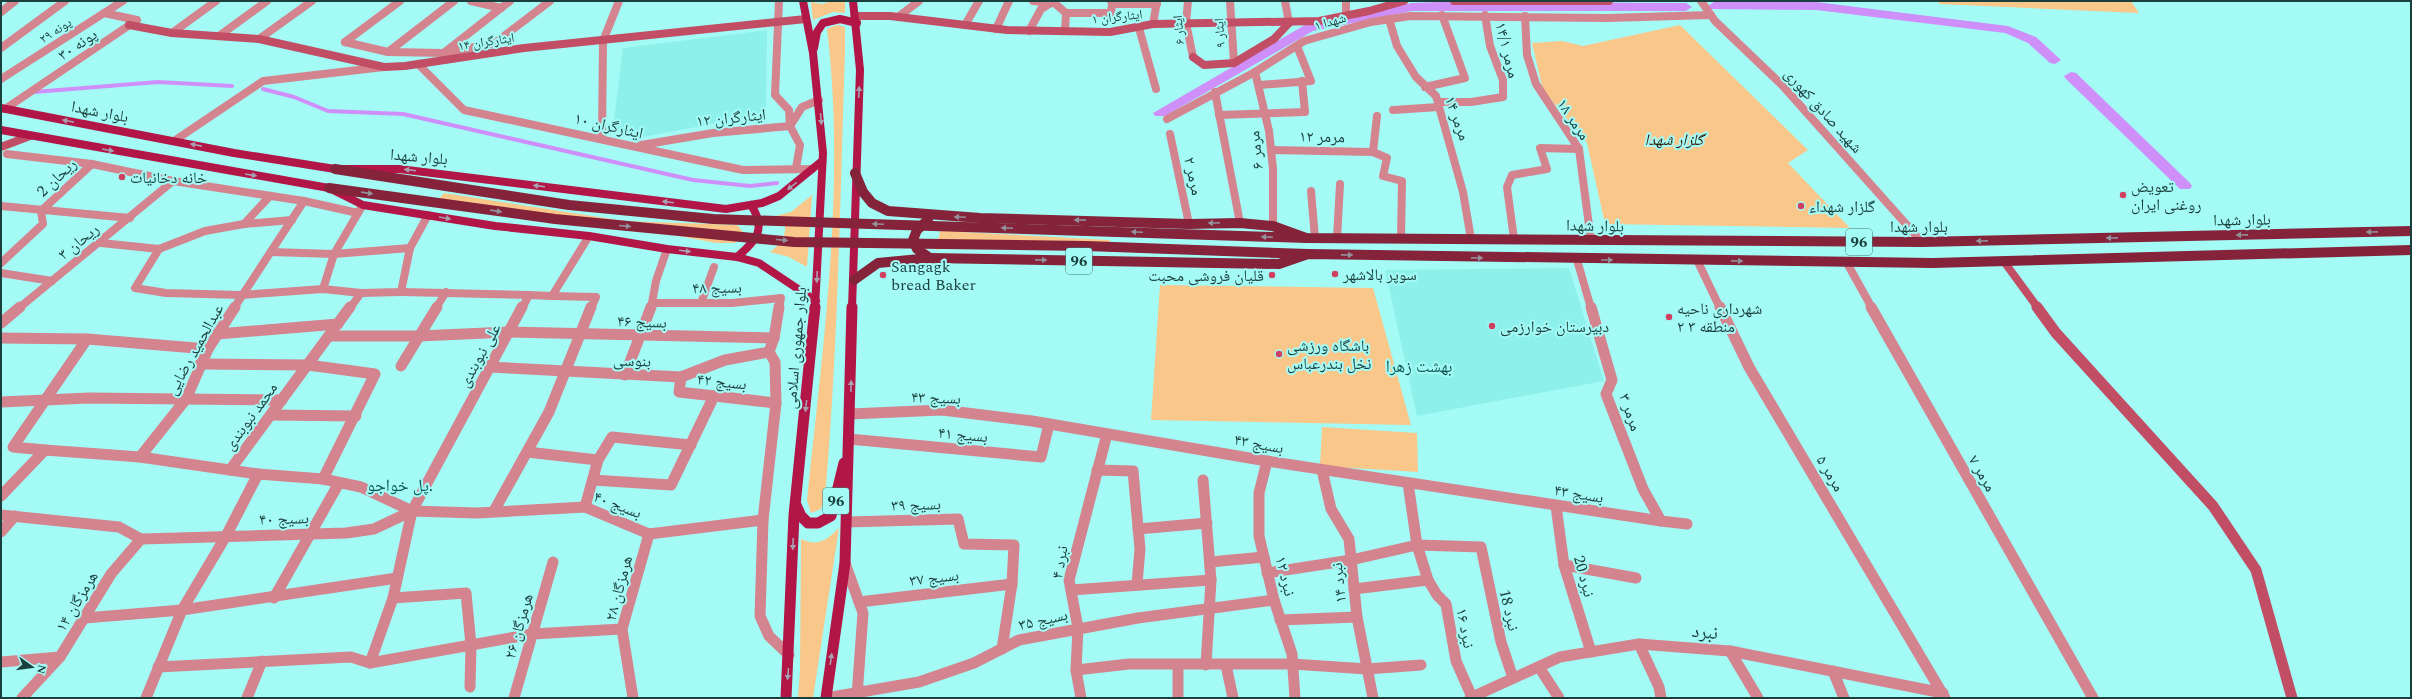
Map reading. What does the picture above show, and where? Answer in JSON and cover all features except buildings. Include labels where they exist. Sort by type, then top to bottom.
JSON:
[{"type":"highway","name":"بلوار شهدا","points":[[335,169],[569,205],[713,219],[1311,238],[1922,242],[2411,231]]},
{"type":"highway","name":"96","points":[[855,173],[863,192],[879,208],[888,211],[940,216],[1189,224],[1240,223],[1273,226],[1311,238]]},
{"type":"highway","points":[[329,188],[555,219],[794,242],[1086,246],[1308,254]]},
{"type":"highway","points":[[930,258],[919,253],[913,246],[913,236],[918,227],[928,220],[940,216]]},
{"type":"highway","name":"96","points":[[854,280],[878,264],[930,258],[1279,264],[1308,254],[1577,260],[1697,260],[1847,263],[2005,262],[2411,250]]},
{"type":"main road","name":"بلوار جمهوری اسلامی","points":[[786,698],[794,515],[816,301],[822,160],[819,100],[814,53],[803,1]]},
{"type":"main road","name":"96","points":[[853,1],[860,70],[855,173]]},
{"type":"main road","points":[[814,53],[817,32],[823,23],[840,19],[856,20]]},
{"type":"main road","name":"بلوار شهدا","points":[[3,109],[335,169],[399,169],[726,209],[762,203],[779,196],[812,170],[822,160]]},
{"type":"main road","points":[[1,130],[329,188],[363,205],[495,226],[589,236],[667,249],[737,257],[759,263],[816,301]]},
{"type":"main road","points":[[854,280],[855,173]]},
{"type":"main road","points":[[737,257],[749,247],[757,236],[760,224],[758,214],[751,205]]},
{"type":"main road","name":"96","points":[[796,505],[801,516],[808,523],[818,523],[832,516],[850,439],[854,280]]},
{"type":"main road","points":[[826,698],[845,563],[850,439]]},
{"type":"street","points":[[1,11],[15,1]]},
{"type":"street","points":[[1,48],[65,1]]},
{"type":"street","name":"پونه ۲۹","points":[[1,79],[123,1]]},
{"type":"street","points":[[172,33],[216,1]]},
{"type":"street","points":[[219,36],[267,1]]},
{"type":"street","points":[[259,39],[312,1]]},
{"type":"street","points":[[400,1],[345,42],[388,52],[444,53],[495,44],[550,1]]},
{"type":"street","points":[[388,52],[454,1]]},
{"type":"street","points":[[471,1],[501,8]]},
{"type":"street","points":[[444,53],[510,1]]},
{"type":"street","points":[[602,138],[603,41],[619,1]]},
{"type":"street","points":[[779,1],[775,95],[789,110],[790,126],[800,145],[796,168]]},
{"type":"street","points":[[898,17],[919,1]]},
{"type":"street","points":[[965,25],[979,1]]},
{"type":"street","points":[[996,29],[1010,1]]},
{"type":"street","points":[[1033,1],[1052,2],[1066,13],[1110,13],[1111,3],[1157,3],[1153,24]]},
{"type":"street","name":"ایثار ۶","points":[[1188,1],[1186,23],[1193,57],[1204,64],[1234,62]]},
{"type":"street","name":"ایثار ۹","points":[[1230,1],[1230,22],[1234,62]]},
{"type":"street","points":[[1234,62],[1274,39],[1289,23],[1285,1]]},
{"type":"street","points":[[1346,1],[1346,15]]},
{"type":"street","name":"ایثارگران ۱","points":[[856,20],[898,17],[996,29],[1110,32],[1139,28],[1153,24],[1230,22],[1289,23],[1346,15],[1404,1]]},
{"type":"street","points":[[1454,1],[1610,1]]},
{"type":"street","name":"شهید صادق کهوری","points":[[1701,1],[1711,15],[1782,85],[1922,242]]},
{"type":"street","points":[[1029,30],[1041,9],[1052,2]]},
{"type":"street","name":"پونه ۳۰","points":[[3,109],[137,20],[104,13]]},
{"type":"street","points":[[1065,31],[1066,13]]},
{"type":"street","name":"شهدا ۱","points":[[1168,119],[1215,92],[1256,72],[1297,46],[1336,31],[1389,19],[1410,16],[1608,18],[1711,15]]},
{"type":"street","points":[[1425,87],[1465,78],[1442,16]]},
{"type":"street","name":"مرمر ۱۴/۱","points":[[1439,105],[1503,97],[1503,80],[1490,46],[1485,16]]},
{"type":"street","name":"مرمر ۱۸","points":[[1525,16],[1525,41],[1531,75],[1539,94],[1575,140],[1579,149],[1591,241]]},
{"type":"street","name":"ایثارگران ۱۴","points":[[129,25],[172,33],[259,39],[384,68],[524,48],[806,19]]},
{"type":"street","name":"مرمر ۱۴","points":[[1389,19],[1397,46],[1416,77],[1436,96],[1454,150],[1471,239]]},
{"type":"street","points":[[1139,28],[1156,89]]},
{"type":"street","points":[[1259,85],[1311,81],[1297,46]]},
{"type":"street","name":"ایثارگران ۱۰","points":[[418,64],[464,110],[602,138],[743,170],[796,168],[812,170]]},
{"type":"street","points":[[174,141],[263,81],[384,68]]},
{"type":"street","name":"مرمر ۶","points":[[1256,72],[1265,112],[1271,150],[1273,226]]},
{"type":"street","points":[[1219,115],[1265,112],[1305,112],[1302,81]]},
{"type":"street","points":[[1215,92],[1240,223]]},
{"type":"street","name":"ایثارگران ۱۲","points":[[635,146],[712,133],[790,126],[802,108],[819,100]]},
{"type":"street","points":[[1393,110],[1439,105]]},
{"type":"street","points":[[1377,116],[1373,152],[1387,158],[1383,176],[1402,181],[1401,238]]},
{"type":"street","name":"مرمر ۲","points":[[1170,134],[1189,224]]},
{"type":"street","points":[[4,150],[30,136]]},
{"type":"street","points":[[1514,240],[1507,187],[1512,175],[1547,169],[1540,148],[1579,149]]},
{"type":"street","points":[[4,150],[92,164],[173,181],[270,196],[358,213]]},
{"type":"street","name":"مرمر ۱۲","points":[[1271,150],[1373,152]]},
{"type":"street","name":"ریحان 2","points":[[41,211],[92,164]]},
{"type":"street","name":"ریحان ۳","points":[[1,323],[101,243],[173,181]]},
{"type":"street","points":[[1337,238],[1340,184]]},
{"type":"street","points":[[1311,238],[1312,191]]},
{"type":"street","points":[[244,224],[270,196]]},
{"type":"street","name":"عبدالحمید رضایی","points":[[140,457],[186,399],[200,364],[208,349],[241,296],[304,202]]},
{"type":"street","points":[[323,289],[334,254],[363,205]]},
{"type":"street","points":[[1,206],[41,211],[130,218]]},
{"type":"street","points":[[1,263],[43,224],[41,211]]},
{"type":"street","points":[[402,292],[410,248],[428,215]]},
{"type":"street","points":[[101,243],[159,248],[205,231],[244,224],[292,220]]},
{"type":"street","points":[[552,296],[589,236]]},
{"type":"street","points":[[159,248],[135,288],[166,293],[241,296],[323,289],[361,293],[446,292],[596,297],[578,333],[566,373],[549,412],[494,511]]},
{"type":"street","points":[[271,252],[334,254],[410,248]]},
{"type":"street","points":[[625,375],[638,336],[653,303],[656,281],[667,249]]},
{"type":"street","name":"مرمر ۳","points":[[1577,260],[1612,380],[1606,394],[1643,489],[1661,521]]},
{"type":"street","name":"مرمر ۵","points":[[1697,260],[1749,367],[1944,695]]},
{"type":"street","points":[[2005,262],[2056,333],[2213,506],[2256,570],[2292,698]]},
{"type":"street","name":"مرمر ۷","points":[[1847,263],[1928,410],[2094,698]]},
{"type":"street","points":[[701,303],[714,267]]},
{"type":"street","points":[[1,273],[52,281]]},
{"type":"street","points":[[401,366],[446,292]]},
{"type":"street","name":"محمد نبوبندی","points":[[258,474],[230,470],[361,293]]},
{"type":"street","name":"علی نبوبندی","points":[[370,663],[393,598],[412,511],[529,295]]},
{"type":"street","name":"بسیج ۴۸","points":[[653,303],[732,303],[781,298],[774,338]]},
{"type":"street","points":[[217,334],[338,324]]},
{"type":"street","name":"بسیج ۴۶","points":[[329,336],[420,336],[509,332],[774,338]]},
{"type":"street","points":[[774,338],[769,352],[775,362],[776,403],[763,520],[760,616],[769,636],[789,655]]},
{"type":"street","points":[[2,339],[87,339],[208,349]]},
{"type":"street","points":[[87,339],[43,401],[13,447],[140,457],[230,470]]},
{"type":"street","name":"بنوسی","points":[[489,367],[566,373],[681,377],[725,360],[769,352]]},
{"type":"street","points":[[200,364],[308,365],[375,374],[356,416],[323,479]]},
{"type":"street","name":"بسیج ۴۲","points":[[681,377],[679,392],[776,403]]},
{"type":"street","points":[[593,480],[671,485],[714,396]]},
{"type":"street","points":[[1,402],[89,398],[282,400]]},
{"type":"street","name":"بسیج ۴۳","points":[[850,414],[942,410],[1049,424],[1322,470],[1661,521]]},
{"type":"street","points":[[271,415],[356,416]]},
{"type":"street","name":"بسیج ۴۱","points":[[850,439],[1040,457],[1049,424]]},
{"type":"street","name":"نبرد ۴","points":[[1081,698],[1076,670],[1078,628],[1069,580],[1107,434]]},
{"type":"street","points":[[585,507],[598,460],[612,437],[691,445]]},
{"type":"street","points":[[1,495],[45,450]]},
{"type":"street","points":[[527,452],[598,460]]},
{"type":"street","name":"نبرد ۱۲","points":[[1267,461],[1259,493],[1259,536],[1274,600],[1292,654],[1295,698]]},
{"type":"street","points":[[1097,470],[1133,471],[1140,549],[1137,584]]},
{"type":"street","name":"نبرد ۱۴","points":[[1322,470],[1331,509],[1349,539],[1357,618],[1373,698]]},
{"type":"street","points":[[146,698],[182,610],[226,536],[258,474]]},
{"type":"street","name":"بسیج ۴۰","points":[[258,474],[323,479],[361,487],[412,511],[477,513],[585,507],[649,534],[763,520]]},
{"type":"street","points":[[1203,480],[1211,580],[1208,609],[1206,665]]},
{"type":"street","points":[[274,598],[339,482]]},
{"type":"street","name":"نبرد ۱۶","points":[[1408,482],[1417,545],[1428,580],[1437,595],[1446,604],[1456,661],[1471,698]]},
{"type":"street","name":"نبرد 20","points":[[1556,506],[1564,565],[1591,652]]},
{"type":"street","name":"بسیج ۴۰","points":[[141,539],[310,532],[346,533],[374,529],[412,511]]},
{"type":"street","points":[[1,515],[119,527],[141,539]]},
{"type":"street","points":[[1,532],[15,516]]},
{"type":"street","name":"بسیج ۳۹","points":[[847,522],[958,519],[964,544],[1014,545],[1012,584]]},
{"type":"street","points":[[1661,521],[1687,524]]},
{"type":"street","points":[[1138,529],[1207,523]]},
{"type":"street","name":"هرمزگان ۲۸","points":[[632,698],[622,629],[649,534]]},
{"type":"street","name":"هرمزگان ۱۴","points":[[22,698],[60,657],[111,574],[141,539]]},
{"type":"street","points":[[1268,573],[1352,560],[1417,545]]},
{"type":"street","name":"نبرد 18","points":[[1417,545],[1481,547],[1501,642],[1513,678]]},
{"type":"street","points":[[1210,562],[1264,557]]},
{"type":"street","name":"هرمزگان ۲۶","points":[[514,698],[553,562]]},
{"type":"street","points":[[845,563],[863,613],[857,695]]},
{"type":"street","points":[[1564,565],[1636,578]]},
{"type":"street","points":[[85,618],[182,610],[274,598],[398,578]]},
{"type":"street","points":[[1071,590],[1137,584],[1211,580]]},
{"type":"street","points":[[1354,589],[1428,580]]},
{"type":"street","points":[[1002,649],[1012,584]]},
{"type":"street","name":"بسیج ۳۷","points":[[859,602],[1012,584]]},
{"type":"street","points":[[393,598],[466,593],[471,645],[470,687]]},
{"type":"street","name":"بسیج ۳۵","points":[[826,698],[857,695],[919,682],[974,663],[1019,640],[1078,628],[1274,600]]},
{"type":"street","points":[[1280,620],[1357,618]]},
{"type":"street","points":[[158,667],[351,656],[370,663],[532,634],[622,629]]},
{"type":"street","points":[[1639,644],[1659,687],[1661,698]]},
{"type":"street","name":"نبرد","points":[[1471,698],[1560,657],[1639,644],[1730,651],[1944,695]]},
{"type":"street","points":[[1730,651],[1758,698]]},
{"type":"street","points":[[1,662],[60,657]]},
{"type":"street","points":[[247,698],[262,661]]},
{"type":"street","points":[[1076,670],[1129,664],[1292,664],[1367,669],[1421,665]]},
{"type":"street","points":[[1178,665],[1178,698]]},
{"type":"street","points":[[1226,665],[1233,698]]},
{"type":"street","points":[[1539,667],[1559,698]]},
{"type":"street","points":[[1833,672],[1844,698]]},
{"type":"shaded area","points":[[767,30],[766,114],[643,137],[613,129],[623,48]]},
{"type":"shaded area","name":"دبیرستان خوارزمی","points":[[1569,268],[1604,381],[1417,416],[1385,270]]},
{"type":"green space","points":[[832,1],[845,1],[845,13],[833,12],[813,20],[811,2],[822,4]]},
{"type":"green space","points":[[1938,1],[2131,1],[2139,13],[1939,4]]},
{"type":"green space","points":[[837,25],[845,27],[845,51],[833,386],[825,497],[821,509],[811,513],[807,500],[820,383],[830,264],[833,205],[834,146],[832,87],[827,29]]},
{"type":"green space","name":"گلزار شهدا","points":[[1680,25],[1808,150],[1788,163],[1850,228],[1605,224],[1587,143],[1543,90],[1532,43],[1562,41],[1583,46]]},
{"type":"green space","points":[[444,193],[625,221],[737,225],[744,233],[735,243],[716,243],[658,232],[438,200]]},
{"type":"green space","points":[[812,195],[807,267],[789,257],[770,252],[780,243],[785,233],[785,224],[776,216],[791,212]]},
{"type":"green space","points":[[941,227],[961,232],[1110,240],[1107,248],[959,245],[936,250]]},
{"type":"green space","points":[[1160,285],[1373,288],[1411,425],[1151,420]]},
{"type":"green space","points":[[1322,427],[1417,433],[1418,472],[1320,466]]},
{"type":"green space","points":[[839,528],[813,698],[798,698],[800,671],[801,539],[812,542],[822,541]]},
{"type":"waterway","points":[[1714,6],[1816,6],[2008,30],[2032,40],[2055,60]]},
{"type":"waterway","points":[[1160,113],[1309,28],[1412,7],[1686,7]]},
{"type":"waterway","points":[[2071,76],[2185,186]]},
{"type":"waterway","points":[[34,92],[158,82],[232,86]]},
{"type":"waterway","points":[[263,89],[294,97],[328,111],[403,114],[693,180],[750,186],[777,183]]},
{"type":"place","name":"خانه دخانیات","points":[[122,177]]},
{"type":"place","name":"تعویض روغنی ایران","points":[[2123,195]]},
{"type":"place","name":"گلزار شهداء","points":[[1801,206]]},
{"type":"place","name":"سوپر بالاشهر","points":[[1335,274]]},
{"type":"place","name":"Sangagk bread Baker","points":[[883,275]]},
{"type":"place","name":"قلیان فروشی محبت","points":[[1272,275]]},
{"type":"place","name":"شهرداری ناحیه ۲ منطقه ۳","points":[[1669,317]]},
{"type":"place","name":"دبیرستان خوارزمی","points":[[1492,326]]},
{"type":"place","name":"باشگاه ورزشی نخل بندرعباس","points":[[1279,354]]},
{"type":"district","name":"بهشت زهرا","points":[[1419,366]]},
{"type":"district","name":"پل خواجو.","points":[[400,485]]}]
